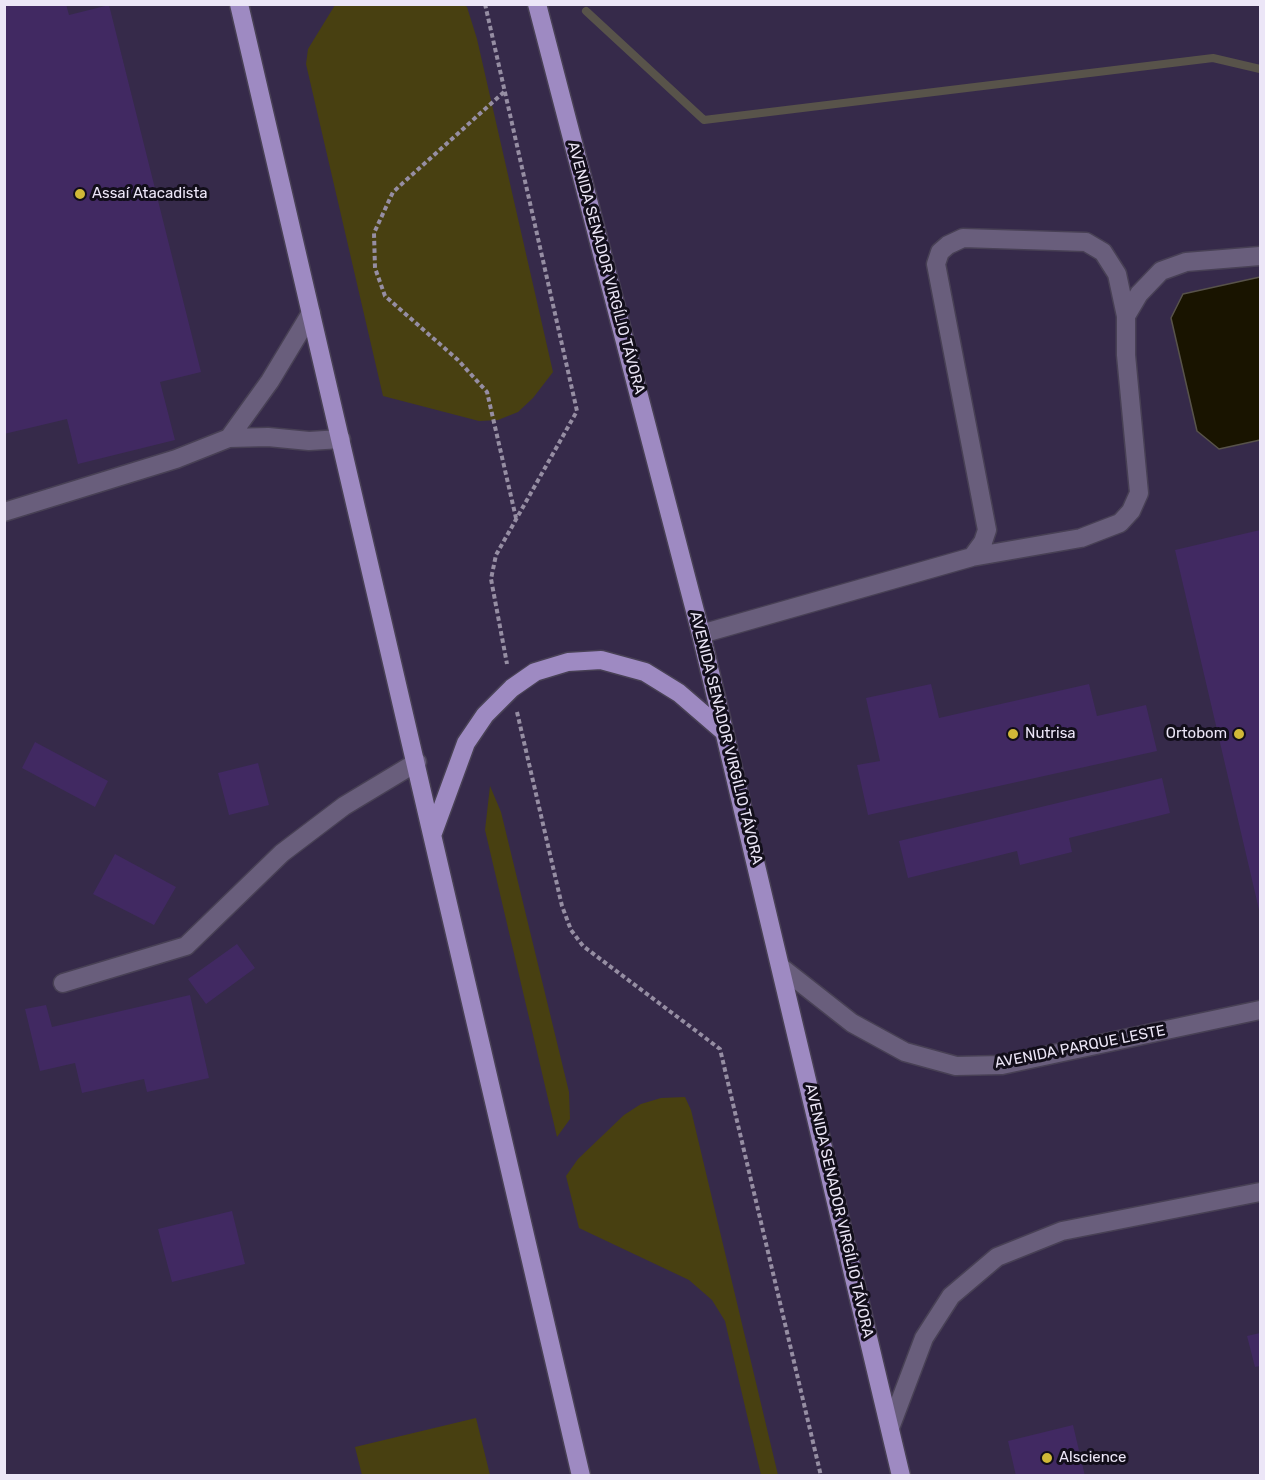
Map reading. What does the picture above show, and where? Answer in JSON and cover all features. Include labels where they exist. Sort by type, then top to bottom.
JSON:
[{"type":"main road","points":[[239,4],[417,762],[581,1476]]},
{"type":"main road","name":"AVENIDA SENADOR VIRGÍLIO TÁVORA","points":[[537,4],[700,634],[782,968],[901,1476]]},
{"type":"main road","points":[[433,833],[466,743],[485,716],[512,688],[535,672],[568,662],[601,660],[645,672],[679,693],[723,731]]},
{"type":"street","points":[[700,634],[972,557],[1081,538],[1120,523],[1131,511],[1139,493],[1126,355],[1126,316],[1117,274],[1103,252],[1086,242],[963,238],[948,245],[940,252],[936,264],[987,530],[984,543],[972,557]]},
{"type":"street","points":[[1126,316],[1139,294],[1161,271],[1186,262],[1260,255]]},
{"type":"street","points":[[229,438],[270,381],[311,313]]},
{"type":"street","points":[[4,512],[176,459],[229,438],[268,436],[309,441],[341,439]]},
{"type":"street","points":[[63,983],[186,945],[282,853],[344,806],[417,762]]},
{"type":"street","name":"AVENIDA PARQUE LESTE","points":[[782,968],[852,1023],[905,1052],[956,1066],[1002,1065],[1260,1010]]},
{"type":"street","points":[[890,1428],[924,1338],[951,1296],[997,1257],[1062,1231],[1260,1192]]},
{"type":"path","points":[[485,4],[577,411],[496,555],[491,579],[512,688],[562,906],[571,930],[583,946],[720,1049],[821,1476]]},
{"type":"path","points":[[505,92],[393,192],[374,233],[374,245],[375,268],[385,296],[458,360],[487,392],[516,519]]},
{"type":"shaded area","points":[[5,5],[1260,5],[1260,1475],[5,1476]]},
{"type":"shaded area","points":[[335,5],[464,5],[467,7],[477,39],[553,372],[533,398],[518,412],[498,420],[479,421],[383,396],[306,64],[308,49]]},
{"type":"shaded area","points":[[1260,277],[1260,440],[1219,449],[1197,431],[1171,318],[1183,294]]},
{"type":"shaded area","points":[[490,786],[501,812],[569,1092],[570,1119],[557,1137],[485,830]]},
{"type":"shaded area","points":[[685,1097],[691,1110],[778,1475],[761,1475],[725,1321],[712,1300],[689,1280],[579,1228],[566,1176],[578,1159],[624,1115],[641,1104],[661,1098]]},
{"type":"shaded area","points":[[476,1418],[490,1475],[362,1475],[355,1447]]},
{"type":"building","name":"Assaí Atacadista","points":[[4,4],[66,4],[69,15],[109,5],[201,372],[160,382],[175,440],[78,464],[67,419],[4,434]]},
{"type":"building","name":"Ortobom","points":[[1260,530],[1260,914],[1175,550]]},
{"type":"building","name":"Nutrisa","points":[[931,684],[939,718],[1089,684],[1097,716],[1146,705],[1157,751],[868,815],[857,765],[880,761],[866,698]]},
{"type":"building","points":[[35,742],[108,781],[95,807],[22,768]]},
{"type":"building","points":[[258,763],[269,805],[229,815],[218,773]]},
{"type":"building","points":[[1162,778],[1170,813],[1069,838],[1072,852],[1020,865],[1017,851],[908,878],[899,841]]},
{"type":"building","points":[[115,854],[176,887],[154,925],[93,894]]},
{"type":"building","points":[[237,944],[255,968],[206,1004],[188,979]]},
{"type":"building","points":[[190,995],[209,1078],[147,1092],[144,1079],[82,1093],[75,1063],[40,1071],[25,1009],[46,1005],[52,1027]]},
{"type":"building","points":[[232,1211],[245,1264],[172,1282],[158,1229]]},
{"type":"building","points":[[1260,1333],[1260,1366],[1255,1367],[1247,1336]]},
{"type":"building","name":"Alscience","points":[[1073,1425],[1085,1476],[1016,1476],[1008,1441]]},
{"type":"waterway","points":[[586,11],[704,120],[1213,58],[1260,69]]},
{"type":"place","name":"Assaí Atacadista","points":[[80,194]]},
{"type":"place","name":"Nutrisa","points":[[1013,734]]},
{"type":"place","name":"Ortobom","points":[[1239,734]]},
{"type":"place","name":"Alscience","points":[[1047,1458]]}]
